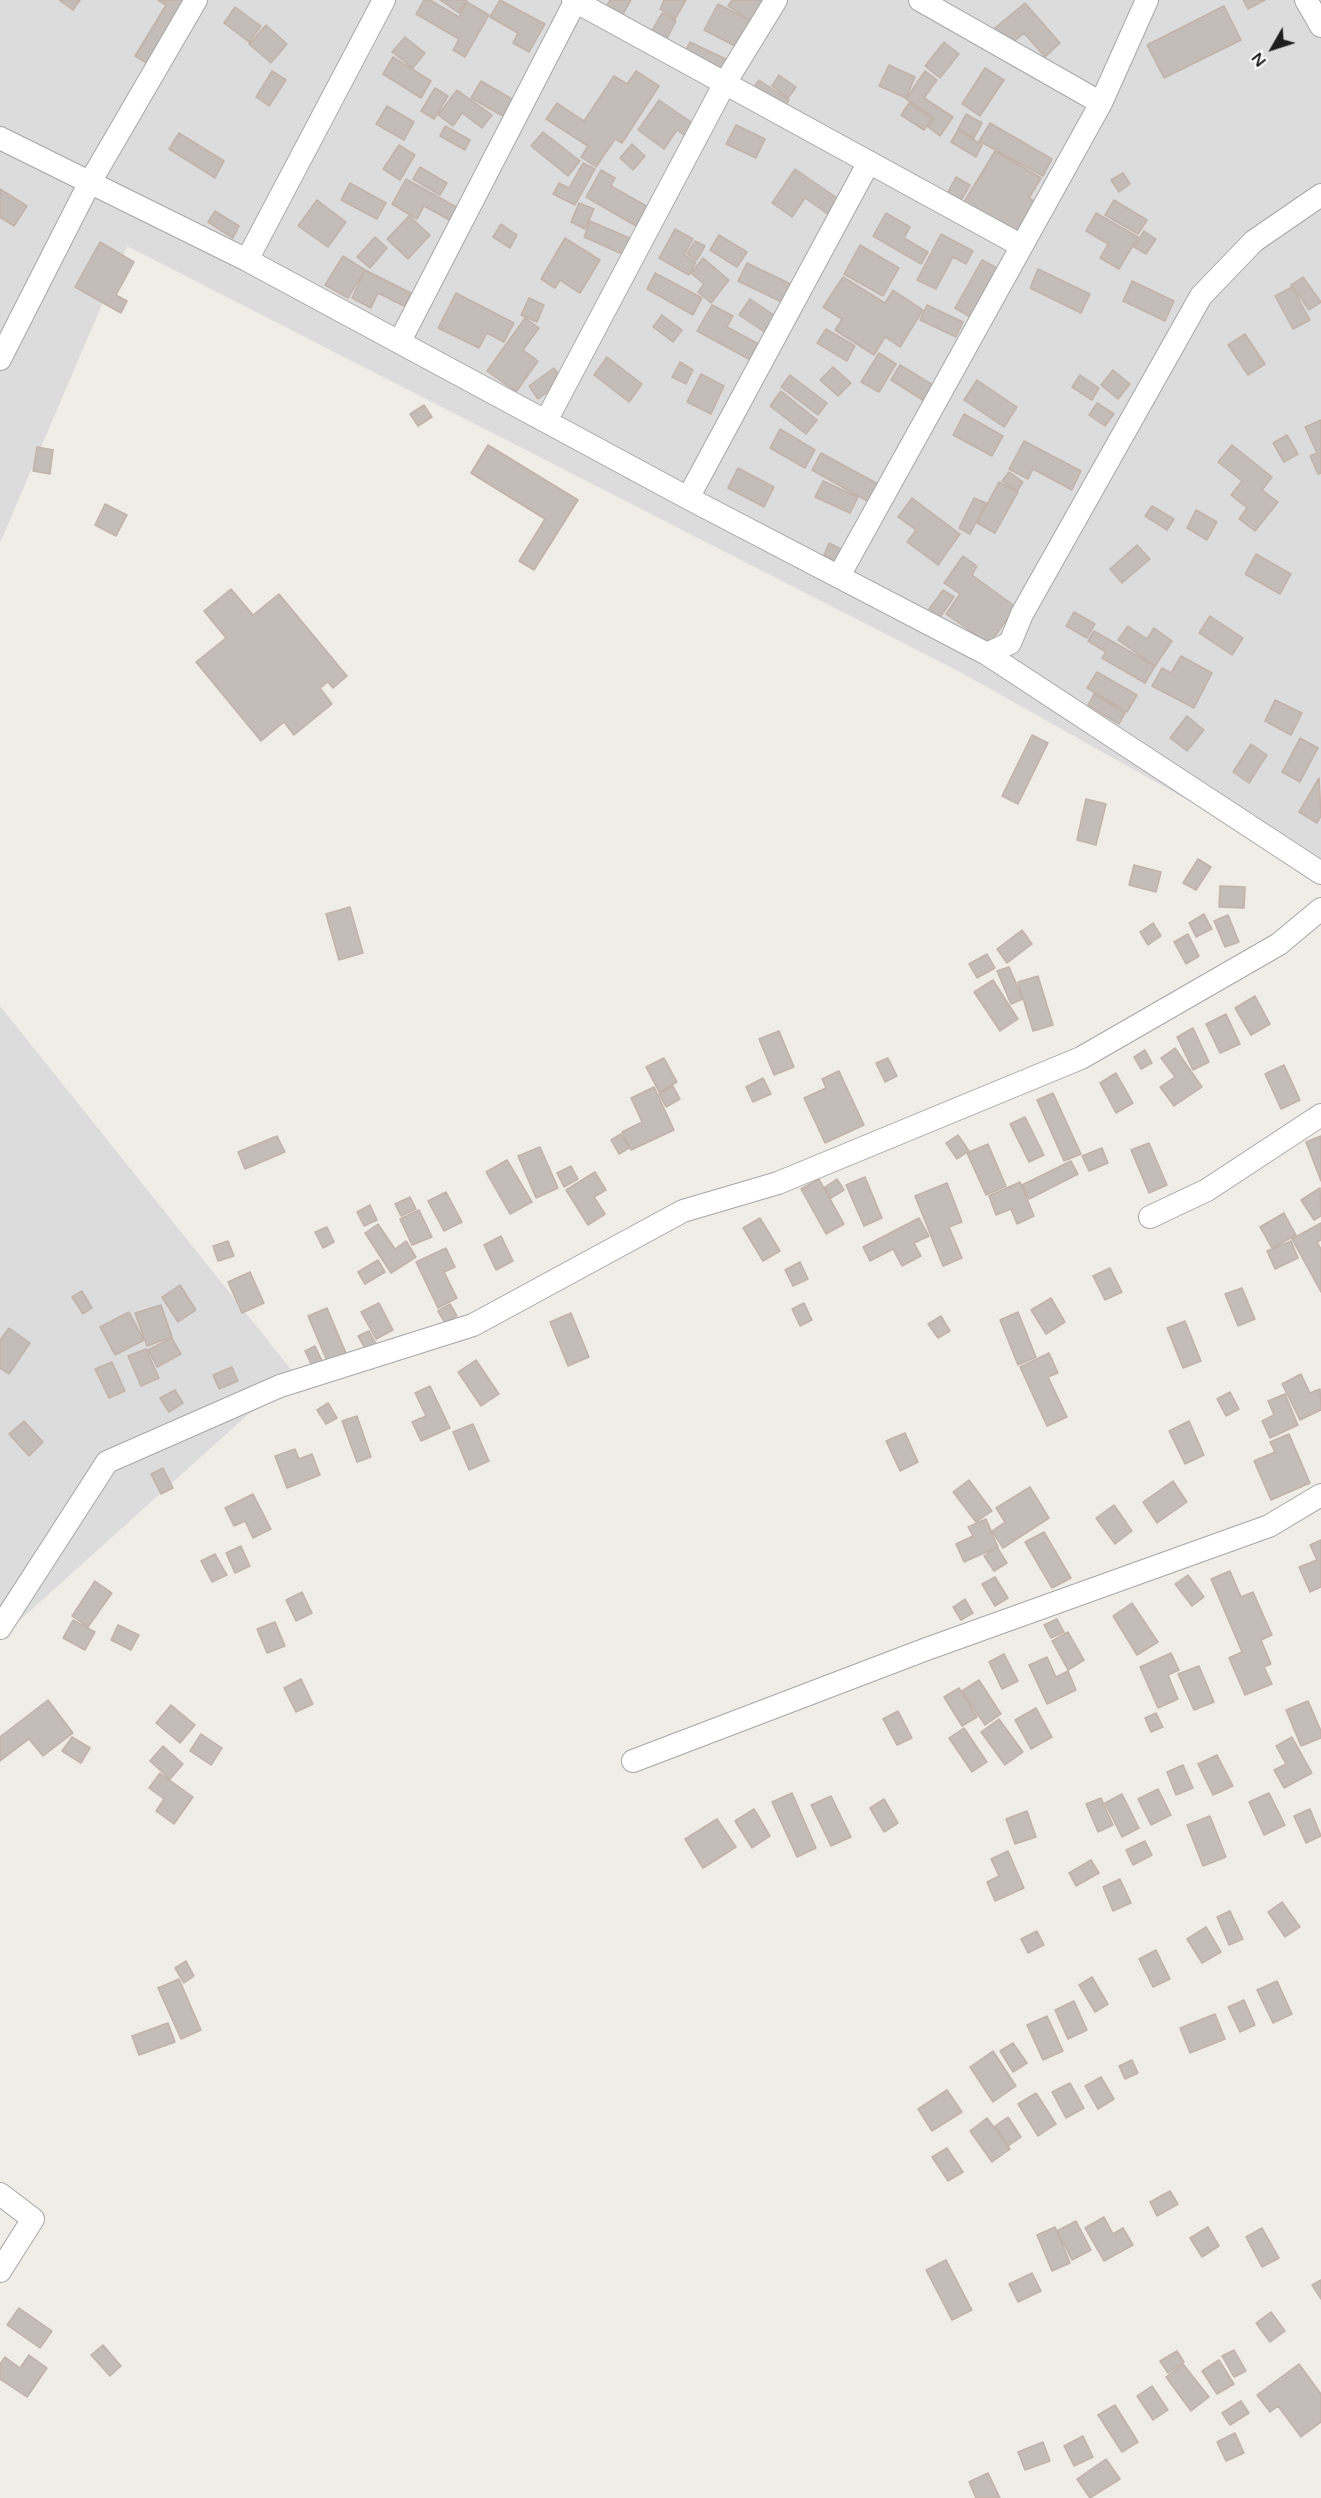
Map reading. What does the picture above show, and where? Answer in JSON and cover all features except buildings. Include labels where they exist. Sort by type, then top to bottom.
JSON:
[{"type":"street","points":[[0,359],[89,184],[196,0]]},
{"type":"street","points":[[248,260],[384,0]]},
{"type":"street","points":[[400,341],[575,0],[1020,245]]},
{"type":"street","points":[[546,421],[724,83],[776,0]]},
{"type":"street","points":[[920,0],[1101,103]]},
{"type":"street","points":[[839,576],[1020,245],[1101,103],[1147,0]]},
{"type":"street","points":[[1306,0],[1321,26]]},
{"type":"street","points":[[0,138],[89,184],[248,260],[688,498],[987,654],[1321,873]]},
{"type":"street","points":[[688,498],[869,162]]},
{"type":"street","points":[[987,654],[1010,643],[1022,614],[1201,296],[1254,242],[1321,195]]},
{"type":"street","points":[[0,1628],[107,1462],[280,1386],[473,1325],[683,1211],[778,1183],[1081,1058],[1279,944],[1321,909]]},
{"type":"street","points":[[1150,1217],[1207,1190],[1321,1115]]},
{"type":"street","points":[[633,1761],[924,1650],[1269,1526],[1321,1495]]},
{"type":"street","points":[[0,2194],[33,2219],[0,2271]]},
{"type":"shaded area","points":[[0,0],[1321,0],[1321,875],[962,673],[127,246],[0,543]]},
{"type":"shaded area","points":[[0,1006],[294,1373],[0,1638]]}]
